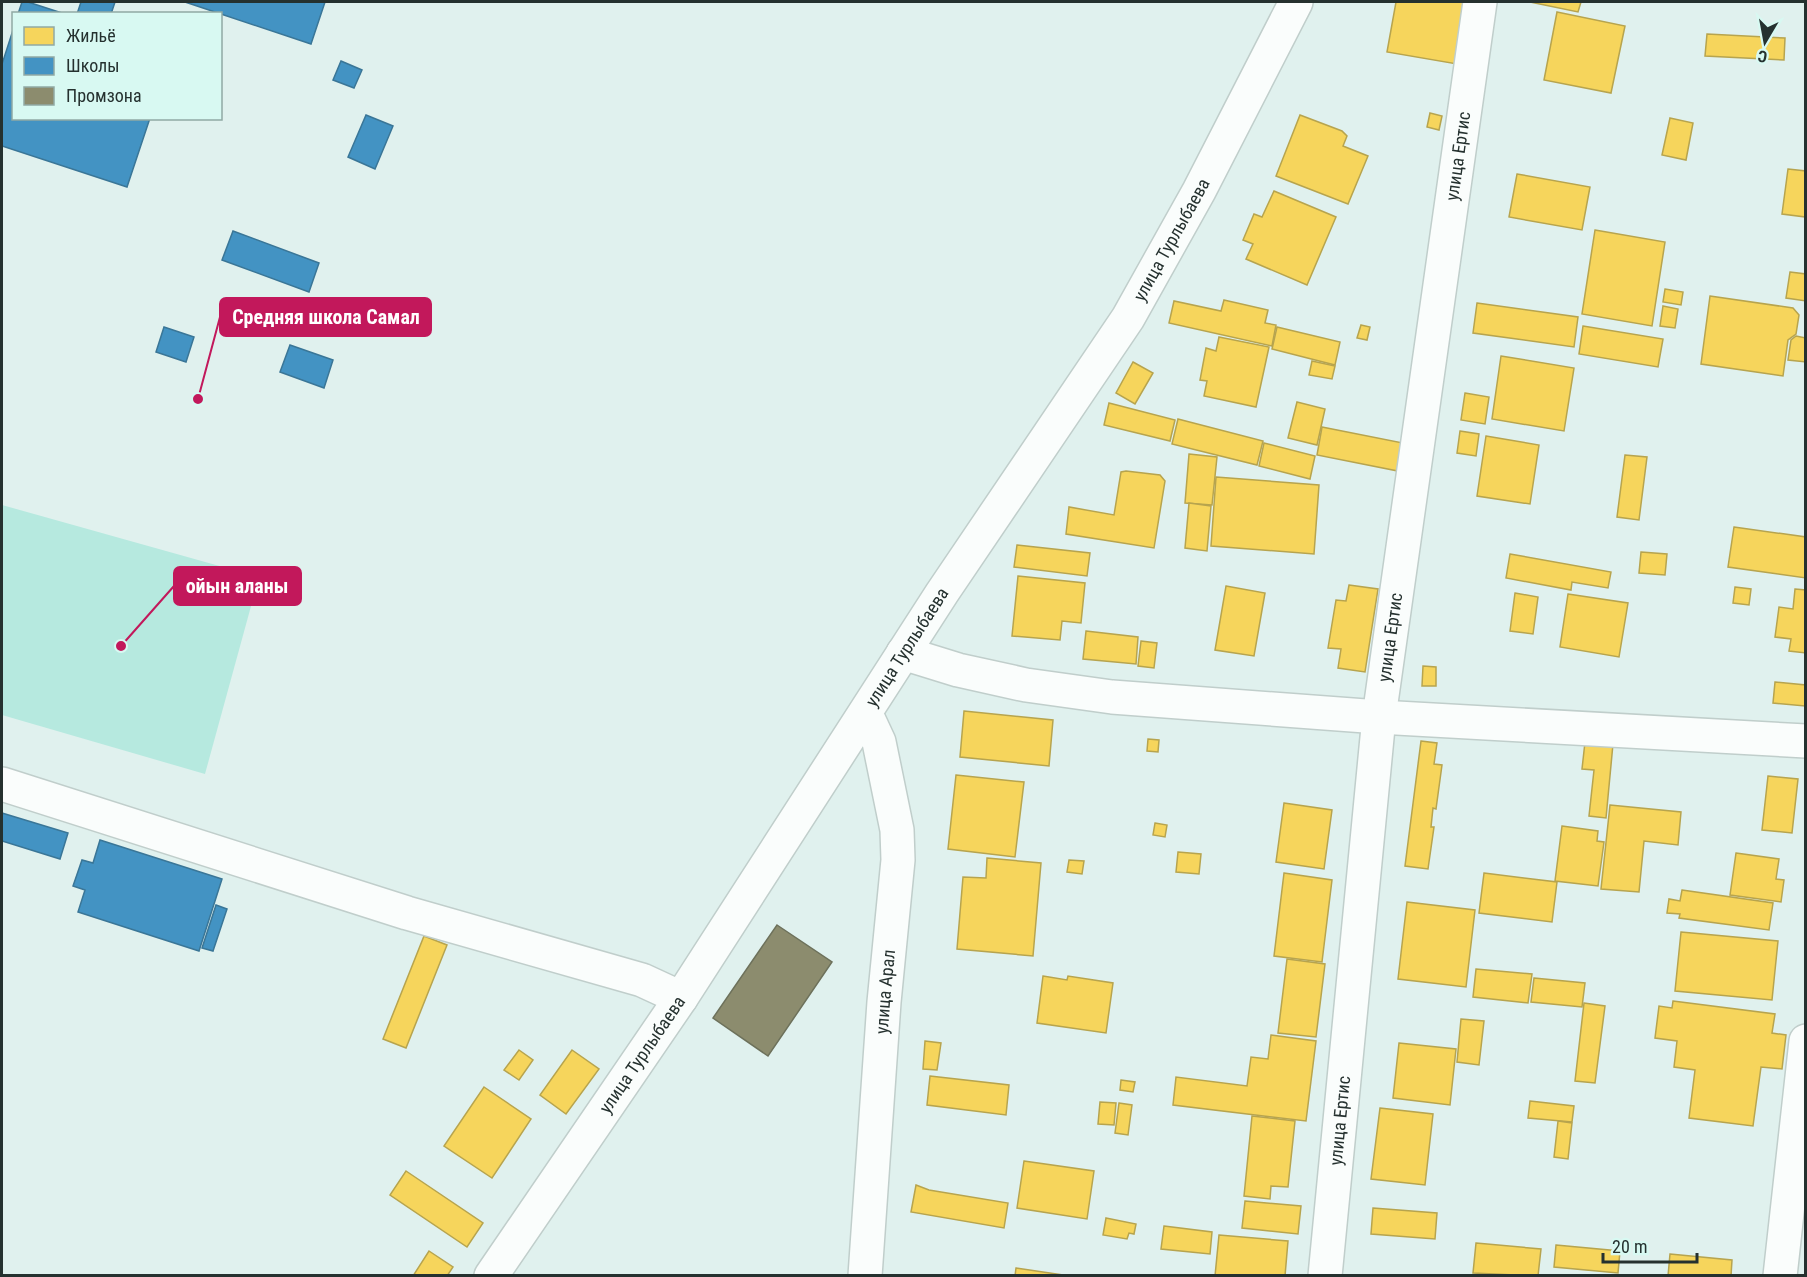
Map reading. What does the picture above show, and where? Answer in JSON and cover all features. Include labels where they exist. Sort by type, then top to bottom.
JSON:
[{"type":"street","name":"улица Турлыбаева","points":[[491,1275],[681,998],[773,852],[866,714],[903,653],[1128,318],[1199,191],[1296,2]]},
{"type":"street","name":"улица Ертис","points":[[1325,1275],[1379,717],[1480,2]]},
{"type":"street","points":[[903,653],[958,670],[1026,685],[1203,705],[1806,741]]},
{"type":"street","name":"улица Арал","points":[[865,1275],[884,1002],[898,860],[897,830],[882,753],[866,714]]},
{"type":"street","points":[[2,784],[407,913],[642,980],[681,998]]},
{"type":"street","points":[[1780,1275],[1806,1041]]},
{"type":"green space","points":[[2,505],[259,577],[205,774],[2,715]]},
{"type":"building: Жильё","points":[[1396,2],[1469,2],[1457,64],[1387,52]]},
{"type":"building: Жильё","points":[[1530,2],[1581,2],[1578,12]]},
{"type":"building: Жильё","points":[[1557,12],[1625,26],[1611,93],[1544,80]]},
{"type":"building: Жильё","points":[[1707,34],[1785,38],[1784,60],[1705,56]]},
{"type":"building: Жильё","points":[[1430,113],[1442,116],[1439,130],[1427,127]]},
{"type":"building: Жильё","points":[[1300,115],[1342,131],[1347,136],[1343,146],[1368,156],[1348,204],[1276,176]]},
{"type":"building: Жильё","points":[[1670,118],[1693,123],[1686,160],[1662,155]]},
{"type":"building: Жильё","points":[[1788,169],[1806,171],[1806,224],[1805,217],[1782,214]]},
{"type":"building: Жильё","points":[[1517,174],[1590,187],[1582,230],[1509,217]]},
{"type":"building: Жильё","points":[[1274,191],[1336,217],[1307,285],[1246,259],[1253,244],[1243,240],[1254,214],[1262,217]]},
{"type":"building: Жильё","points":[[1595,230],[1665,242],[1652,326],[1582,314]]},
{"type":"building: Жильё","points":[[1790,272],[1806,274],[1806,301],[1786,298]]},
{"type":"building: Жильё","points":[[1665,289],[1683,292],[1681,305],[1663,302]]},
{"type":"building: Жильё","points":[[1710,296],[1793,308],[1799,315],[1796,334],[1788,340],[1783,376],[1701,364]]},
{"type":"building: Жильё","points":[[1224,300],[1268,310],[1265,323],[1276,325],[1272,346],[1169,323],[1174,301],[1221,311]]},
{"type":"building: Жильё","points":[[1477,303],[1578,317],[1574,347],[1473,333]]},
{"type":"building: Жильё","points":[[1663,306],[1678,309],[1675,328],[1660,326]]},
{"type":"building: Жильё","points":[[1361,325],[1370,327],[1367,340],[1357,338]]},
{"type":"building: Жильё","points":[[1583,326],[1663,339],[1658,367],[1579,354]]},
{"type":"building: Жильё","points":[[1277,327],[1340,342],[1335,365],[1272,349]]},
{"type":"building: Жильё","points":[[1796,336],[1806,338],[1806,362],[1788,360],[1791,340]]},
{"type":"building: Жильё","points":[[1219,337],[1269,347],[1256,407],[1204,396],[1207,381],[1200,380],[1206,348],[1216,351]]},
{"type":"building: Жильё","points":[[1501,356],[1574,368],[1564,431],[1492,419]]},
{"type":"building: Жильё","points":[[1312,361],[1335,366],[1332,379],[1309,375]]},
{"type":"building: Жильё","points":[[1133,362],[1153,373],[1135,404],[1116,393]]},
{"type":"building: Жильё","points":[[1465,393],[1489,397],[1485,424],[1461,420]]},
{"type":"building: Жильё","points":[[1297,402],[1325,409],[1317,445],[1288,438]]},
{"type":"building: Жильё","points":[[1109,403],[1175,420],[1170,441],[1104,425]]},
{"type":"building: Жильё","points":[[1178,419],[1263,441],[1257,465],[1172,444]]},
{"type":"building: Жильё","points":[[1322,427],[1408,444],[1403,472],[1317,455]]},
{"type":"building: Жильё","points":[[1460,431],[1479,434],[1476,456],[1457,453]]},
{"type":"building: Жильё","points":[[1486,436],[1539,445],[1530,504],[1477,496]]},
{"type":"building: Жильё","points":[[1264,443],[1315,456],[1310,479],[1259,466]]},
{"type":"building: Жильё","points":[[1189,454],[1217,457],[1212,505],[1185,503]]},
{"type":"building: Жильё","points":[[1625,455],[1647,457],[1639,520],[1617,517]]},
{"type":"building: Жильё","points":[[1121,472],[1160,475],[1165,481],[1154,548],[1066,534],[1069,507],[1114,515]]},
{"type":"building: Жильё","points":[[1216,477],[1319,485],[1314,554],[1211,546]]},
{"type":"building: Жильё","points":[[1189,503],[1211,506],[1207,551],[1185,548]]},
{"type":"building: Жильё","points":[[1734,527],[1806,537],[1806,578],[1728,567]]},
{"type":"building: Жильё","points":[[1017,545],[1090,553],[1087,576],[1014,567]]},
{"type":"building: Жильё","points":[[1641,552],[1667,554],[1665,575],[1639,573]]},
{"type":"building: Жильё","points":[[1510,554],[1611,572],[1608,588],[1572,582],[1571,590],[1506,578]]},
{"type":"building: Жильё","points":[[1018,576],[1085,583],[1081,623],[1062,621],[1060,640],[1012,636]]},
{"type":"building: Жильё","points":[[1349,585],[1378,589],[1365,672],[1338,668],[1341,649],[1328,648],[1336,600],[1346,601]]},
{"type":"building: Жильё","points":[[1226,586],[1265,593],[1254,656],[1215,650]]},
{"type":"building: Жильё","points":[[1735,587],[1751,589],[1749,605],[1733,603]]},
{"type":"building: Жильё","points":[[1795,589],[1806,590],[1806,653],[1789,651],[1791,639],[1775,637],[1779,607],[1793,609]]},
{"type":"building: Жильё","points":[[1515,593],[1538,597],[1533,634],[1510,631]]},
{"type":"building: Жильё","points":[[1568,594],[1628,603],[1619,657],[1560,647]]},
{"type":"building: Жильё","points":[[1086,631],[1138,637],[1136,664],[1083,659]]},
{"type":"building: Жильё","points":[[1141,641],[1157,643],[1154,668],[1138,666]]},
{"type":"building: Жильё","points":[[1423,666],[1436,667],[1436,686],[1422,686]]},
{"type":"building: Жильё","points":[[1775,682],[1806,685],[1805,706],[1773,703]]},
{"type":"building: Жильё","points":[[964,711],[1053,720],[1049,766],[960,757]]},
{"type":"building: Жильё","points":[[1148,739],[1159,740],[1158,752],[1147,751]]},
{"type":"building: Жильё","points":[[1421,741],[1437,743],[1434,764],[1442,765],[1436,809],[1433,808],[1431,827],[1434,827],[1428,869],[1405,866]]},
{"type":"building: Жильё","points":[[1585,742],[1613,744],[1606,818],[1589,816],[1594,770],[1582,769]]},
{"type":"building: Жильё","points":[[956,775],[1024,782],[1015,857],[948,849]]},
{"type":"building: Жильё","points":[[1768,776],[1798,779],[1792,833],[1762,830]]},
{"type":"building: Жильё","points":[[1284,803],[1332,810],[1324,869],[1276,862]]},
{"type":"building: Жильё","points":[[1610,805],[1681,812],[1678,845],[1644,841],[1639,892],[1601,889]]},
{"type":"building: Жильё","points":[[1155,823],[1167,825],[1165,837],[1153,835]]},
{"type":"building: Жильё","points":[[1562,826],[1598,831],[1597,841],[1604,842],[1598,886],[1555,881]]},
{"type":"building: Жильё","points":[[1178,852],[1201,854],[1199,874],[1176,872]]},
{"type":"building: Жильё","points":[[1736,853],[1779,859],[1776,879],[1784,880],[1781,902],[1730,895]]},
{"type":"building: Жильё","points":[[987,858],[1041,863],[1033,956],[957,949],[963,877],[986,878]]},
{"type":"building: Жильё","points":[[1069,860],[1084,861],[1082,874],[1067,872]]},
{"type":"building: Жильё","points":[[1284,873],[1332,880],[1322,962],[1274,956]]},
{"type":"building: Жильё","points":[[1484,873],[1557,882],[1552,922],[1479,913]]},
{"type":"building: Жильё","points":[[1682,890],[1773,903],[1769,930],[1679,918],[1680,914],[1667,913],[1669,899],[1680,901]]},
{"type":"building: Жильё","points":[[1407,902],[1475,910],[1466,987],[1398,979]]},
{"type":"building: Жильё","points":[[1681,932],[1778,941],[1772,1000],[1675,991]]},
{"type":"building: Жильё","points":[[424,936],[447,945],[406,1048],[383,1039]]},
{"type":"building: Жильё","points":[[1287,959],[1325,964],[1316,1037],[1278,1033]]},
{"type":"building: Жильё","points":[[1476,969],[1532,974],[1528,1003],[1473,997]]},
{"type":"building: Жильё","points":[[1043,976],[1067,980],[1068,976],[1113,983],[1106,1033],[1037,1023]]},
{"type":"building: Жильё","points":[[1534,978],[1585,983],[1582,1007],[1531,1002]]},
{"type":"building: Жильё","points":[[1673,1001],[1775,1014],[1772,1033],[1786,1035],[1782,1069],[1761,1067],[1753,1126],[1689,1118],[1695,1070],[1674,1067],[1677,1041],[1655,1038],[1659,1006],[1672,1008]]},
{"type":"building: Жильё","points":[[1584,1003],[1605,1006],[1595,1083],[1575,1081]]},
{"type":"building: Жильё","points":[[1461,1019],[1484,1021],[1479,1065],[1457,1062]]},
{"type":"building: Жильё","points":[[1271,1035],[1316,1041],[1306,1121],[1173,1105],[1176,1077],[1247,1086],[1251,1057],[1268,1059]]},
{"type":"building: Жильё","points":[[925,1041],[941,1043],[937,1070],[923,1069]]},
{"type":"building: Жильё","points":[[1399,1043],[1456,1049],[1450,1105],[1393,1098]]},
{"type":"building: Жильё","points":[[519,1050],[533,1060],[519,1080],[504,1070]]},
{"type":"building: Жильё","points":[[572,1050],[599,1069],[566,1114],[540,1095]]},
{"type":"building: Жильё","points":[[930,1076],[1009,1085],[1006,1115],[927,1105]]},
{"type":"building: Жильё","points":[[1121,1080],[1135,1082],[1133,1092],[1120,1090]]},
{"type":"building: Жильё","points":[[484,1087],[531,1119],[492,1178],[444,1146]]},
{"type":"building: Жильё","points":[[1530,1101],[1574,1106],[1572,1122],[1528,1118]]},
{"type":"building: Жильё","points":[[1100,1102],[1116,1103],[1114,1125],[1098,1124]]},
{"type":"building: Жильё","points":[[1119,1103],[1132,1105],[1128,1135],[1115,1133]]},
{"type":"building: Жильё","points":[[1380,1108],[1433,1114],[1425,1185],[1371,1179]]},
{"type":"building: Жильё","points":[[1252,1116],[1295,1121],[1288,1187],[1271,1186],[1270,1199],[1244,1196]]},
{"type":"building: Жильё","points":[[1558,1121],[1572,1123],[1568,1159],[1554,1157]]},
{"type":"building: Жильё","points":[[1024,1161],[1094,1171],[1087,1219],[1017,1208]]},
{"type":"building: Жильё","points":[[406,1171],[483,1223],[467,1247],[390,1195]]},
{"type":"building: Жильё","points":[[916,1185],[929,1190],[1008,1203],[1004,1228],[911,1212]]},
{"type":"building: Жильё","points":[[1245,1201],[1301,1206],[1298,1234],[1242,1228]]},
{"type":"building: Жильё","points":[[1373,1208],[1437,1213],[1435,1239],[1371,1234]]},
{"type":"building: Жильё","points":[[1106,1218],[1136,1224],[1134,1234],[1129,1233],[1127,1239],[1103,1235]]},
{"type":"building: Жильё","points":[[1164,1226],[1212,1232],[1210,1254],[1161,1249]]},
{"type":"building: Жильё","points":[[1219,1235],[1288,1241],[1285,1276],[1215,1276]]},
{"type":"building: Жильё","points":[[1476,1243],[1541,1249],[1538,1276],[1473,1273]]},
{"type":"building: Жильё","points":[[1556,1245],[1620,1251],[1618,1273],[1554,1267]]},
{"type":"building: Жильё","points":[[429,1251],[453,1267],[447,1276],[413,1276]]},
{"type":"building: Жильё","points":[[1670,1254],[1732,1260],[1731,1276],[1668,1276]]},
{"type":"building: Жильё","points":[[1016,1268],[1070,1276],[1015,1276]]},
{"type":"building: Школы","points":[[22,2],[28,2],[59,12],[19,12]]},
{"type":"building: Школы","points":[[81,2],[115,2],[112,12],[78,12]]},
{"type":"building: Школы","points":[[185,2],[325,2],[311,44],[222,14],[222,12],[215,12]]},
{"type":"building: Школы","points":[[12,33],[12,120],[149,120],[127,187],[2,146],[2,64]]},
{"type":"building: Школы","points":[[341,61],[362,70],[354,88],[333,80]]},
{"type":"building: Школы","points":[[366,115],[393,126],[375,169],[348,157]]},
{"type":"building: Школы","points":[[233,231],[319,263],[309,292],[222,260]]},
{"type":"building: Школы","points":[[164,327],[194,337],[186,362],[156,352]]},
{"type":"building: Школы","points":[[290,345],[333,360],[324,388],[280,372]]},
{"type":"building: Школы","points":[[2,813],[68,833],[60,859],[2,841]]},
{"type":"building: Школы","points":[[100,840],[222,879],[199,951],[78,912],[85,890],[73,886],[82,860],[93,863]]},
{"type":"building: Школы","points":[[216,905],[227,909],[213,951],[202,948]]},
{"type":"building: Промзона","points":[[777,925],[832,962],[768,1056],[713,1018]]},
{"type":"place","name":"Средняя школа Самал","points":[[198,399]]},
{"type":"place","name":"ойын аланы","points":[[121,646]]}]
